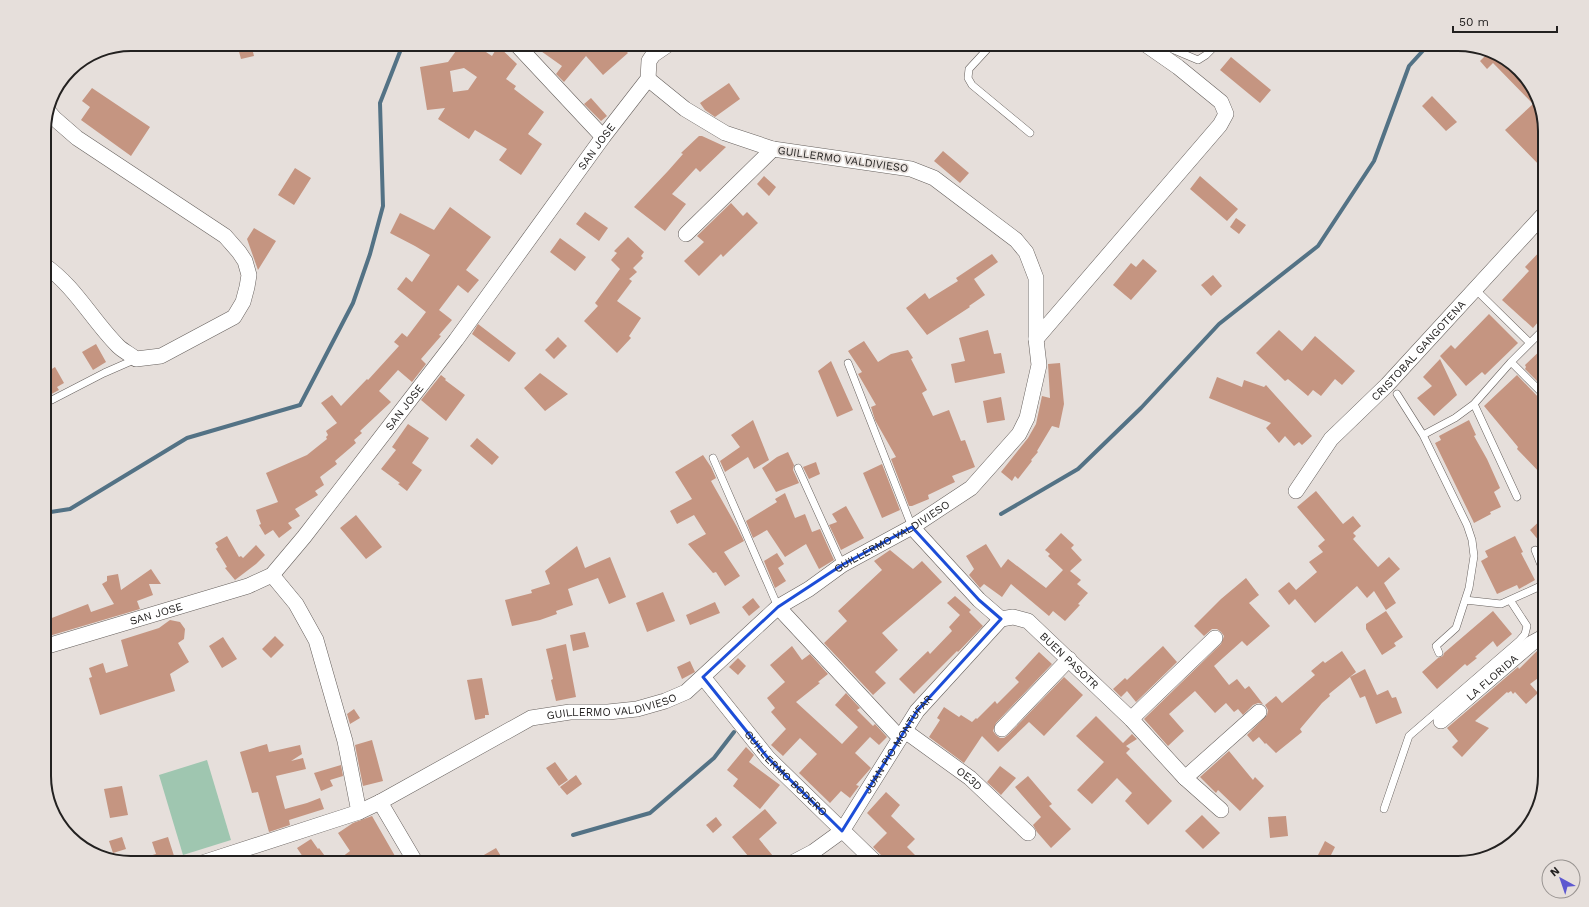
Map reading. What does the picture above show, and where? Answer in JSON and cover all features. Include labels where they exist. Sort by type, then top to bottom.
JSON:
[{"type":"street","points":[[523,51],[603,137]]},
{"type":"street","points":[[648,80],[649,62],[653,55],[659,51]]},
{"type":"street","points":[[1036,339],[1220,125],[1226,114],[1221,102],[1178,67],[1155,51]]},
{"type":"street","name":"SAN JOSE","points":[[51,645],[248,586],[272,575],[304,537],[456,340],[603,137],[648,80]]},
{"type":"street","name":"GUILLERMO VALDIVIESO","points":[[224,856],[359,812],[380,802],[531,718],[570,712],[608,712],[637,709],[665,701],[686,692],[778,607],[809,589],[842,565],[912,527],[971,488],[1019,434],[1027,418],[1039,365],[1036,339],[1036,278],[1026,252],[1016,240],[934,178],[911,169],[773,149],[725,133],[685,109],[648,80]]},
{"type":"street","points":[[51,270],[56,273],[78,297],[120,348],[136,358],[161,356],[234,317],[243,302],[248,287],[249,275],[245,261],[225,236],[77,138],[53,117]]},
{"type":"street","points":[[686,234],[773,149]]},
{"type":"street","name":"CRISTOBAL GANGOTENA","points":[[1296,491],[1331,439],[1387,385],[1538,222]]},
{"type":"street","points":[[912,527],[979,600],[1001,618]]},
{"type":"street","points":[[272,575],[296,604],[316,640],[345,742],[359,812]]},
{"type":"street","name":"OE3D","points":[[778,607],[902,735],[970,778],[1028,833]]},
{"type":"street","name":"BUEN PASOTR","points":[[1001,618],[1013,617],[1028,621],[1131,719],[1185,778],[1221,810]]},
{"type":"street","name":"JUAN PIO MONTUFAR","points":[[805,856],[842,831],[917,711],[1001,618]]},
{"type":"street","points":[[1131,719],[1215,638]]},
{"type":"street","name":"LA FLORIDA","points":[[1441,721],[1532,643],[1538,640]]},
{"type":"street","points":[[1002,729],[1069,659]]},
{"type":"street","name":"GUILLERMO BODERO","points":[[703,677],[768,758],[869,856]]},
{"type":"street","points":[[1185,778],[1259,712]]},
{"type":"street","points":[[380,802],[412,856]]},
{"type":"lane","points":[[986,51],[969,69],[968,78],[972,85],[1030,132]]},
{"type":"lane","points":[[1177,51],[1198,60],[1210,51]]},
{"type":"lane","points":[[1475,289],[1530,343]]},
{"type":"lane","points":[[1423,435],[1455,418],[1474,404],[1511,362],[1538,335]]},
{"type":"lane","points":[[51,400],[136,358]]},
{"type":"lane","points":[[1511,362],[1538,389]]},
{"type":"lane","points":[[848,363],[912,527]]},
{"type":"lane","points":[[1397,394],[1423,435],[1467,525],[1472,540],[1474,556],[1465,600],[1456,628],[1436,646],[1439,653]]},
{"type":"lane","points":[[1474,404],[1517,497]]},
{"type":"lane","points":[[713,458],[778,607]]},
{"type":"lane","points":[[798,468],[842,565]]},
{"type":"lane","points":[[1536,550],[1538,556]]},
{"type":"lane","points":[[1465,600],[1501,604],[1538,587]]},
{"type":"lane","points":[[1384,809],[1409,736],[1519,641],[1525,634],[1527,626],[1510,600]]},
{"type":"highlighted area","points":[[912,527],[979,600],[1001,619],[917,711],[842,831],[768,758],[703,677],[778,607],[842,565]]},
{"type":"green space","points":[[207,760],[231,840],[183,855],[159,775]]},
{"type":"building","points":[[239,51],[253,51],[254,56],[241,59]]},
{"type":"building","points":[[456,51],[484,51],[492,56],[495,51],[503,51],[517,64],[506,79],[516,86],[514,89],[544,112],[528,134],[542,144],[521,175],[499,160],[507,149],[475,130],[469,139],[438,119],[445,108],[427,110],[420,67],[448,62]],"holes":[[[464,68],[477,77],[468,90],[453,92],[450,71]]]},
{"type":"building","points":[[541,51],[626,51],[628,53],[603,75],[586,56],[564,82],[556,74],[562,66]]},
{"type":"building","points":[[1485,56],[1507,68],[1521,82],[1533,104],[1493,63],[1487,69],[1480,61]]},
{"type":"building","points":[[1231,57],[1271,90],[1260,103],[1220,70]]},
{"type":"building","points":[[729,83],[740,99],[715,117],[705,110],[700,103]]},
{"type":"building","points":[[92,88],[150,127],[131,156],[81,120],[90,107],[82,101]]},
{"type":"building","points":[[1432,96],[1457,122],[1446,131],[1422,106]]},
{"type":"building","points":[[591,98],[607,116],[601,121],[584,104]]},
{"type":"building","points":[[1533,104],[1538,126],[1538,164],[1505,130]]},
{"type":"building","points":[[699,136],[726,147],[700,172],[696,168],[672,194],[686,204],[665,231],[634,207],[683,154],[681,153]]},
{"type":"building","points":[[943,151],[969,173],[960,183],[934,161]]},
{"type":"building","points":[[295,168],[311,178],[294,205],[278,195]]},
{"type":"building","points":[[764,176],[776,187],[769,196],[757,184]]},
{"type":"building","points":[[1200,176],[1238,209],[1227,221],[1190,189]]},
{"type":"building","points":[[731,203],[743,216],[747,212],[758,223],[723,257],[721,254],[699,276],[684,261],[704,242],[697,236]]},
{"type":"building","points":[[450,207],[491,237],[466,270],[479,280],[468,293],[458,285],[439,310],[452,320],[439,335],[441,336],[421,359],[426,364],[412,382],[398,370],[379,391],[391,402],[360,431],[362,433],[354,440],[356,443],[335,461],[337,464],[320,477],[324,485],[315,491],[318,495],[295,509],[300,516],[288,523],[292,528],[279,538],[273,530],[265,535],[259,525],[261,524],[256,510],[278,502],[266,473],[307,455],[327,439],[326,437],[328,435],[326,431],[337,423],[321,403],[332,395],[341,406],[367,379],[368,380],[399,346],[394,342],[402,333],[407,337],[426,312],[397,289],[406,277],[412,282],[430,255],[390,233],[400,213],[434,230]]},
{"type":"building","points":[[585,212],[608,228],[599,241],[576,224]]},
{"type":"building","points":[[1236,218],[1246,225],[1239,234],[1230,227]]},
{"type":"building","points":[[254,228],[276,241],[258,270],[247,239]]},
{"type":"building","points":[[628,237],[644,252],[641,256],[643,258],[633,268],[637,272],[629,279],[632,281],[617,301],[641,318],[629,336],[631,338],[617,353],[584,321],[598,306],[595,303],[620,269],[611,260],[617,253],[614,251]]},
{"type":"building","points":[[560,238],[586,257],[575,271],[550,252]]},
{"type":"building","points":[[1538,253],[1538,322],[1533,328],[1502,300],[1529,271],[1525,267]]},
{"type":"building","points":[[992,254],[998,262],[974,279],[985,295],[969,306],[970,307],[927,335],[906,308],[925,293],[929,299],[958,281],[956,278]]},
{"type":"building","points":[[1143,259],[1157,271],[1131,300],[1113,285],[1131,263],[1136,267]]},
{"type":"building","points":[[1213,275],[1222,286],[1211,296],[1201,285]]},
{"type":"building","points":[[1489,314],[1518,343],[1485,375],[1482,372],[1466,386],[1440,356],[1451,345],[1455,349]]},
{"type":"building","points":[[478,324],[516,353],[509,362],[472,334]]},
{"type":"building","points":[[988,330],[994,354],[1001,353],[1005,373],[955,383],[951,364],[965,361],[959,338]]},
{"type":"building","points":[[1279,330],[1302,351],[1315,336],[1355,371],[1342,385],[1335,379],[1321,396],[1313,390],[1308,396],[1288,379],[1285,381],[1256,353]]},
{"type":"building","points":[[558,337],[567,346],[554,359],[545,350]]},
{"type":"building","points":[[864,341],[878,362],[891,354],[908,350],[927,390],[922,393],[933,416],[949,410],[961,441],[965,440],[975,467],[952,476],[955,482],[928,495],[929,499],[912,506],[909,506],[891,459],[896,457],[875,420],[871,407],[876,405],[858,374],[862,372],[848,351]]},
{"type":"building","points":[[96,344],[106,362],[93,370],[82,352]]},
{"type":"building","points":[[1538,353],[1538,382],[1525,369],[1525,365]]},
{"type":"building","points":[[1440,359],[1457,395],[1434,416],[1417,398],[1432,386],[1423,377]]},
{"type":"building","points":[[831,361],[853,410],[837,417],[818,371]]},
{"type":"building","points":[[1060,363],[1064,404],[1059,428],[1052,426],[1037,451],[1038,452],[1031,460],[1032,461],[1018,479],[1015,476],[1012,481],[1001,472],[1028,438],[1036,424],[1042,396],[1050,398],[1048,364]]},
{"type":"building","points":[[55,367],[64,383],[57,387],[59,390],[51,394],[51,370]]},
{"type":"building","points":[[540,373],[568,394],[545,411],[524,388]]},
{"type":"building","points":[[441,375],[446,379],[445,380],[465,395],[446,421],[421,400]]},
{"type":"building","points":[[1517,375],[1538,397],[1538,471],[1517,449],[1518,447],[1484,406]]},
{"type":"building","points":[[1217,377],[1242,387],[1244,380],[1264,387],[1266,385],[1312,436],[1302,445],[1299,442],[1294,446],[1285,436],[1279,443],[1266,428],[1271,423],[1209,398]]},
{"type":"building","points":[[1001,397],[1005,420],[987,423],[983,401]]},
{"type":"building","points":[[753,420],[769,460],[754,469],[748,457],[725,472],[720,461],[740,447],[731,435]]},
{"type":"building","points":[[1469,420],[1476,435],[1474,436],[1487,459],[1500,488],[1494,492],[1501,507],[1490,512],[1491,514],[1474,523],[1435,443],[1441,440],[1439,436]]},
{"type":"building","points":[[408,424],[429,438],[412,463],[422,470],[407,491],[398,484],[400,483],[381,469],[396,450],[392,447]]},
{"type":"building","points":[[477,438],[499,457],[492,465],[470,446]]},
{"type":"building","points":[[788,452],[794,465],[793,470],[799,483],[776,492],[762,468],[777,457]]},
{"type":"building","points":[[703,455],[716,478],[711,481],[744,541],[724,552],[740,576],[725,586],[716,572],[713,573],[688,544],[706,534],[694,515],[677,524],[670,511],[692,499],[675,472]]},
{"type":"building","points":[[816,462],[820,474],[809,479],[803,467]]},
{"type":"building","points":[[882,464],[900,510],[882,518],[863,473]]},
{"type":"building","points":[[1316,491],[1343,524],[1353,516],[1361,526],[1353,533],[1356,536],[1353,539],[1378,567],[1389,557],[1400,569],[1384,583],[1396,603],[1386,610],[1374,591],[1367,598],[1357,586],[1315,623],[1295,599],[1289,605],[1278,591],[1289,582],[1296,590],[1317,572],[1309,562],[1323,552],[1318,546],[1325,540],[1297,507]]},
{"type":"building","points":[[785,493],[795,518],[805,514],[812,532],[820,529],[834,560],[819,569],[806,544],[785,557],[767,530],[753,538],[746,521],[777,502],[775,499]]},
{"type":"building","points":[[846,506],[864,538],[841,550],[829,525],[837,522],[832,514]]},
{"type":"building","points":[[356,515],[382,547],[366,559],[340,528]]},
{"type":"building","points":[[1538,523],[1538,540],[1530,530]]},
{"type":"building","points":[[1061,533],[1074,545],[1071,548],[1082,560],[1070,571],[1081,580],[1077,584],[1088,593],[1078,604],[1080,605],[1065,621],[1053,611],[1049,616],[1011,584],[1002,597],[984,584],[980,588],[969,575],[974,569],[966,556],[986,544],[1001,568],[1008,559],[1046,588],[1063,570],[1048,556],[1050,554],[1045,550]]},
{"type":"building","points":[[227,536],[239,557],[241,556],[243,558],[256,545],[265,555],[235,580],[225,568],[227,567],[216,549],[218,547],[215,543]]},
{"type":"building","points":[[1515,536],[1523,552],[1521,553],[1535,580],[1519,589],[1517,585],[1497,594],[1481,561],[1488,557],[1485,551]]},
{"type":"building","points":[[577,546],[585,568],[610,557],[626,597],[609,604],[598,578],[568,589],[573,605],[556,611],[557,614],[540,620],[512,626],[505,600],[532,593],[531,590],[550,584],[545,571]]},
{"type":"building","points":[[890,550],[913,569],[922,561],[942,582],[882,633],[898,650],[875,672],[886,683],[873,695],[824,643],[847,621],[838,611],[882,570],[874,561]]},
{"type":"building","points":[[777,553],[784,564],[778,568],[786,581],[775,588],[764,561]]},
{"type":"building","points":[[151,569],[161,584],[149,584],[153,595],[137,601],[140,609],[51,635],[51,618],[88,604],[91,612],[114,604],[102,584],[107,581],[107,576],[118,574],[121,590]]},
{"type":"building","points":[[1246,578],[1259,595],[1249,603],[1270,626],[1247,646],[1242,641],[1214,666],[1229,685],[1237,679],[1245,689],[1249,686],[1263,704],[1258,703],[1253,705],[1243,715],[1238,709],[1234,712],[1226,703],[1215,713],[1195,691],[1169,714],[1184,731],[1168,746],[1144,719],[1221,644],[1224,636],[1217,629],[1212,629],[1204,636],[1194,626],[1221,599]]},
{"type":"building","points":[[663,592],[675,621],[647,632],[636,603]]},
{"type":"building","points":[[955,596],[971,610],[969,612],[983,626],[914,694],[899,679],[928,651],[930,654],[952,631],[949,627],[960,615],[947,603]]},
{"type":"building","points":[[753,598],[760,607],[749,616],[742,607]]},
{"type":"building","points":[[715,602],[720,613],[690,625],[686,615]]},
{"type":"building","points":[[1386,611],[1403,637],[1394,643],[1396,646],[1382,655],[1366,629],[1366,624]]},
{"type":"building","points":[[1493,611],[1512,634],[1497,647],[1493,641],[1475,657],[1477,658],[1467,666],[1465,664],[1437,689],[1422,672],[1438,658],[1443,656],[1444,653]]},
{"type":"building","points":[[170,620],[180,622],[185,629],[184,639],[178,643],[189,662],[170,674],[175,691],[100,715],[89,678],[92,677],[89,668],[103,663],[106,673],[128,666],[121,640],[159,628]]},
{"type":"building","points":[[585,632],[589,647],[573,651],[570,635]]},
{"type":"building","points":[[275,636],[284,645],[271,658],[262,649]]},
{"type":"building","points":[[223,637],[237,659],[222,668],[209,646]]},
{"type":"building","points":[[566,644],[576,697],[556,701],[551,680],[553,679],[546,649]]},
{"type":"building","points":[[792,646],[802,660],[810,654],[828,674],[818,682],[820,683],[796,702],[842,744],[858,727],[835,705],[846,693],[860,708],[857,710],[873,726],[875,724],[887,737],[879,745],[870,737],[855,753],[871,768],[856,785],[859,786],[850,798],[841,791],[830,803],[799,773],[817,754],[800,738],[783,756],[771,745],[786,729],[771,712],[775,708],[767,698],[785,682],[770,665]]},
{"type":"building","points":[[1163,646],[1177,662],[1136,702],[1127,691],[1121,697],[1113,689],[1125,678],[1127,680]]},
{"type":"building","points":[[1342,651],[1356,672],[1329,694],[1330,696],[1322,703],[1300,729],[1302,732],[1276,753],[1259,737],[1253,742],[1247,735],[1267,715],[1268,710],[1265,705],[1276,696],[1282,703],[1315,675],[1311,671],[1323,661],[1325,663]]},
{"type":"building","points":[[1537,651],[1538,652],[1538,678],[1530,684],[1538,693],[1526,704],[1515,692],[1513,694],[1511,691],[1508,693],[1507,692],[1475,721],[1489,728],[1462,757],[1452,747],[1458,741],[1447,728],[1518,667],[1519,669]]},
{"type":"building","points":[[1039,652],[1052,664],[996,723],[993,731],[1000,738],[1004,738],[1008,735],[1064,677],[1083,695],[1044,736],[1029,722],[998,752],[982,736],[964,763],[929,737],[940,720],[937,718],[944,707],[959,717],[961,715],[972,722],[995,701],[997,704],[1019,682],[1015,678]]},
{"type":"building","points":[[738,658],[746,666],[738,675],[729,667]]},
{"type":"building","points":[[690,661],[695,672],[682,679],[677,667]]},
{"type":"building","points":[[1365,669],[1377,695],[1388,690],[1392,698],[1396,697],[1402,713],[1376,724],[1365,696],[1360,698],[1350,677]]},
{"type":"building","points":[[482,678],[489,715],[485,715],[485,718],[475,720],[467,680]]},
{"type":"building","points":[[354,709],[360,718],[350,724],[347,714]]},
{"type":"building","points":[[1096,716],[1123,743],[1132,734],[1137,739],[1126,746],[1130,749],[1126,753],[1172,801],[1148,825],[1125,801],[1132,793],[1117,778],[1092,804],[1077,790],[1104,762],[1076,736]]},
{"type":"building","points":[[372,740],[383,781],[363,786],[355,745]]},
{"type":"building","points":[[267,744],[269,752],[300,745],[302,754],[291,761],[303,758],[306,769],[276,776],[285,809],[320,798],[324,809],[289,820],[290,825],[269,832],[258,792],[252,793],[240,752]]},
{"type":"building","points":[[746,747],[754,755],[749,762],[780,785],[760,809],[733,786],[738,779],[727,770]]},
{"type":"building","points":[[1229,751],[1253,780],[1255,777],[1264,786],[1240,811],[1218,790],[1216,793],[1200,777]]},
{"type":"building","points":[[555,762],[568,780],[559,786],[546,768]]},
{"type":"building","points":[[341,765],[343,776],[330,780],[333,786],[321,791],[314,773]]},
{"type":"building","points":[[1000,766],[1016,778],[1001,795],[987,782]]},
{"type":"building","points":[[576,775],[582,784],[567,795],[560,787]]},
{"type":"building","points":[[1028,776],[1052,804],[1049,806],[1071,829],[1051,848],[1033,825],[1041,817],[1015,787]]},
{"type":"building","points":[[122,786],[128,815],[110,818],[104,789]]},
{"type":"building","points":[[886,792],[900,805],[891,816],[915,839],[907,847],[916,856],[882,856],[873,847],[887,833],[867,813]]},
{"type":"building","points":[[765,809],[777,823],[759,839],[773,856],[748,856],[732,837]]},
{"type":"building","points":[[1202,815],[1220,833],[1203,849],[1185,831]]},
{"type":"building","points":[[372,816],[395,856],[343,856],[350,851],[338,833],[353,823]]},
{"type":"building","points":[[1286,816],[1288,836],[1270,838],[1268,817]]},
{"type":"building","points":[[716,817],[722,825],[713,833],[706,825]]},
{"type":"building","points":[[122,837],[126,849],[113,853],[109,841]]},
{"type":"building","points":[[168,837],[174,856],[149,856],[156,854],[152,842]]},
{"type":"building","points":[[311,839],[325,856],[302,856],[297,848]]},
{"type":"building","points":[[1325,841],[1335,847],[1330,856],[1318,856]]},
{"type":"building","points":[[496,848],[501,856],[482,856]]},
{"type":"waterway","points":[[51,512],[70,509],[187,438],[300,405],[353,303],[370,254],[383,206],[380,103],[400,51]]},
{"type":"waterway","points":[[1001,514],[1078,469],[1141,408],[1219,324],[1318,246],[1374,161],[1409,66],[1423,51]]},
{"type":"waterway","points":[[573,835],[650,813],[714,758],[734,732]]}]
